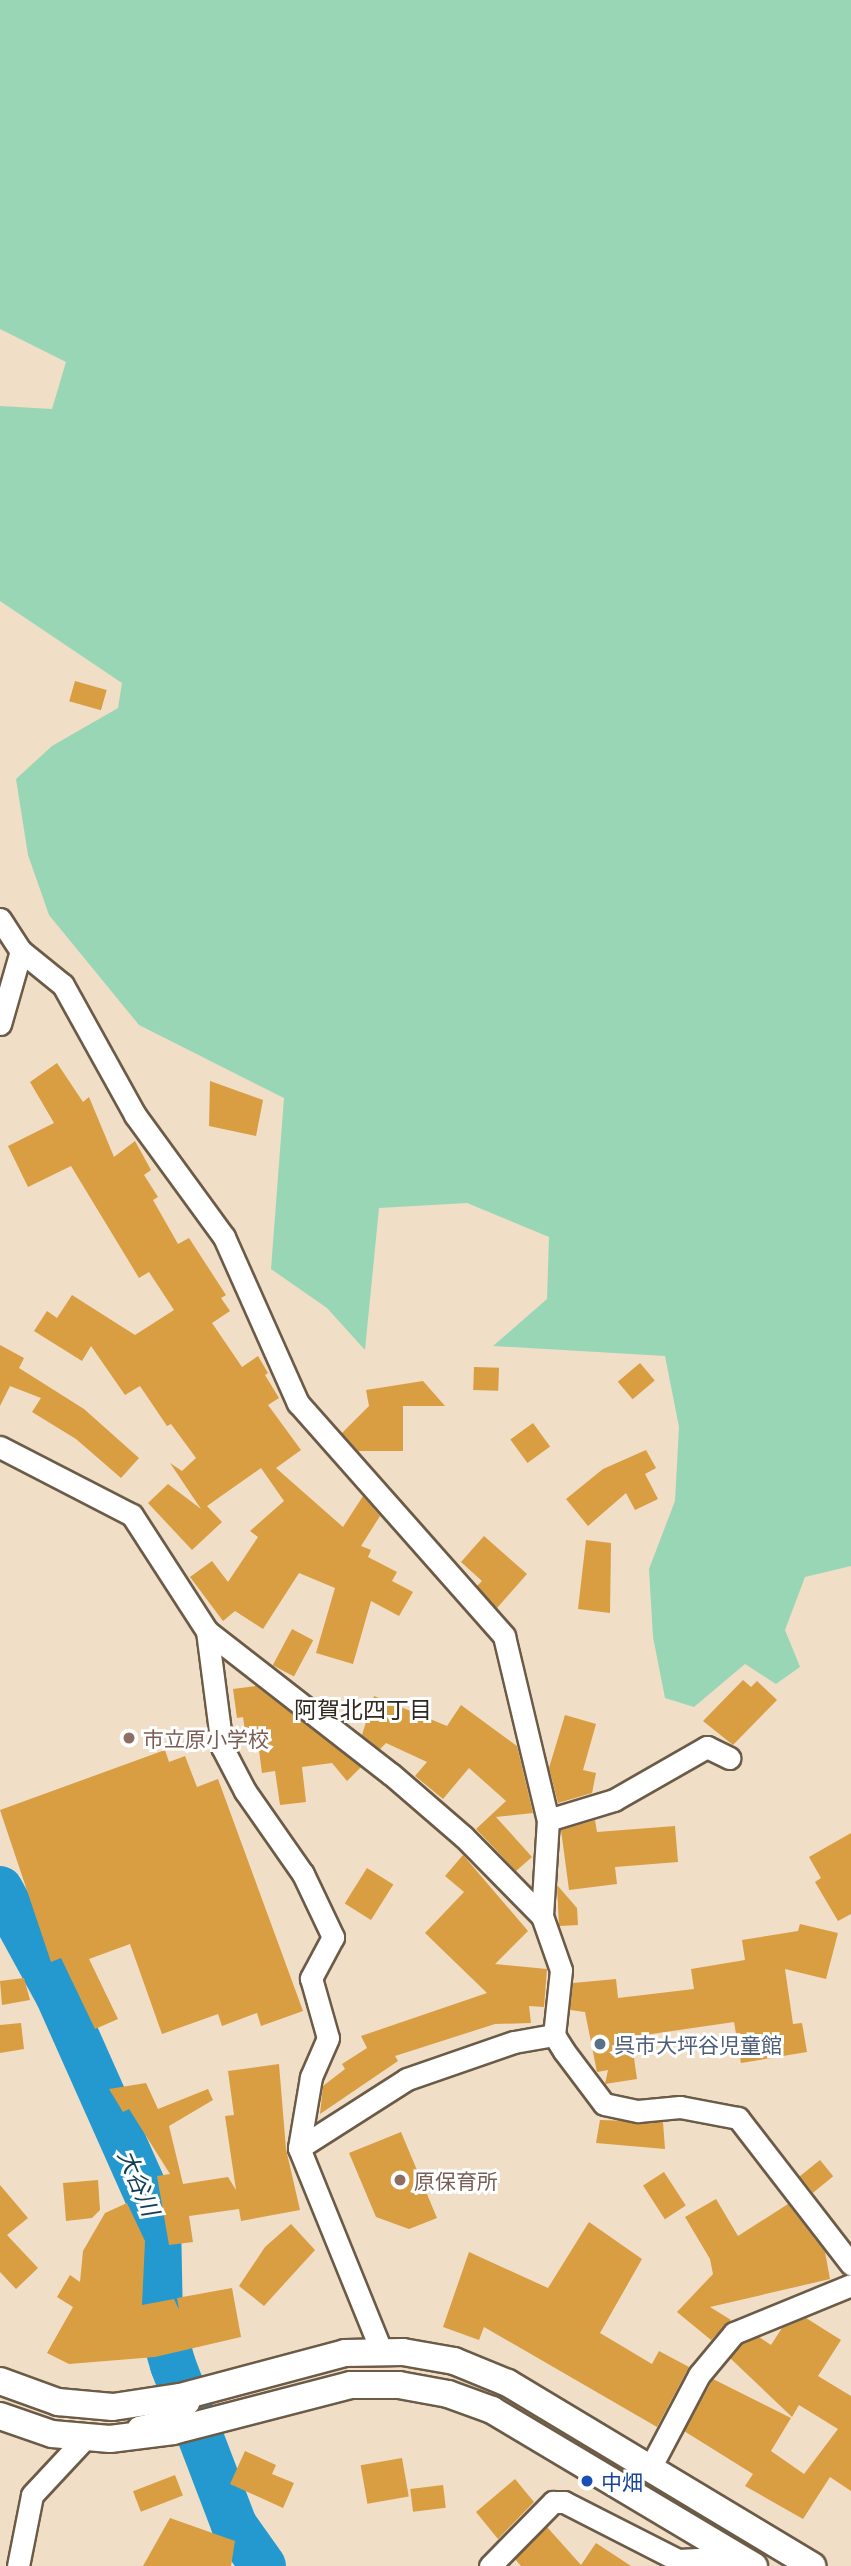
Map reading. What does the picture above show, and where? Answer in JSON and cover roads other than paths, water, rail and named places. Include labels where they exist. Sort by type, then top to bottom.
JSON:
[{"type":"street","points":[[0,919],[21,951],[63,985],[135,1115],[224,1237],[298,1403],[504,1636],[548,1821],[542,1916],[561,1970],[554,2035],[604,2104],[638,2111],[680,2108],[738,2118],[851,2264]]},
{"type":"street","points":[[0,1024],[21,951]]},
{"type":"street","points":[[0,1447],[132,1515],[207,1631],[391,1773],[464,1837],[542,1916]]},
{"type":"street","points":[[207,1631],[222,1747],[244,1791],[303,1874],[333,1937],[311,1978],[328,2038],[312,2077],[299,2148],[382,2352]]},
{"type":"street","points":[[548,1821],[614,1800],[707,1747],[730,1758]]},
{"type":"street","points":[[299,2148],[407,2079],[514,2042],[554,2035]]},
{"type":"street","points":[[650,2468],[699,2375],[734,2333],[851,2285]]},
{"type":"street","points":[[0,2381],[58,2402],[114,2407],[180,2396],[345,2353],[382,2352],[454,2361],[508,2383],[812,2566]]},
{"type":"street","points":[[0,2416],[52,2434],[86,2437],[173,2431],[351,2385],[399,2385],[492,2410],[747,2562]]},
{"type":"street","points":[[18,2566],[32,2495],[86,2437],[160,2422],[188,2403]]},
{"type":"street","points":[[490,2566],[553,2502],[678,2560],[747,2562]]},
{"type":"waterway","name":"大谷川","points":[[0,1889],[58,1995],[158,2220],[160,2320],[173,2365],[234,2525],[263,2566]]},
{"type":"place","name":"市立原小学校","points":[[129,1738]]},
{"type":"place","name":"呉市大坪谷児童館","points":[[600,2044]]},
{"type":"place","name":"原保育所","points":[[400,2180]]},
{"type":"place","name":"中畑","points":[[587,2481]]},
{"type":"district","name":"阿賀北四丁目","points":[[363,1708]]}]
